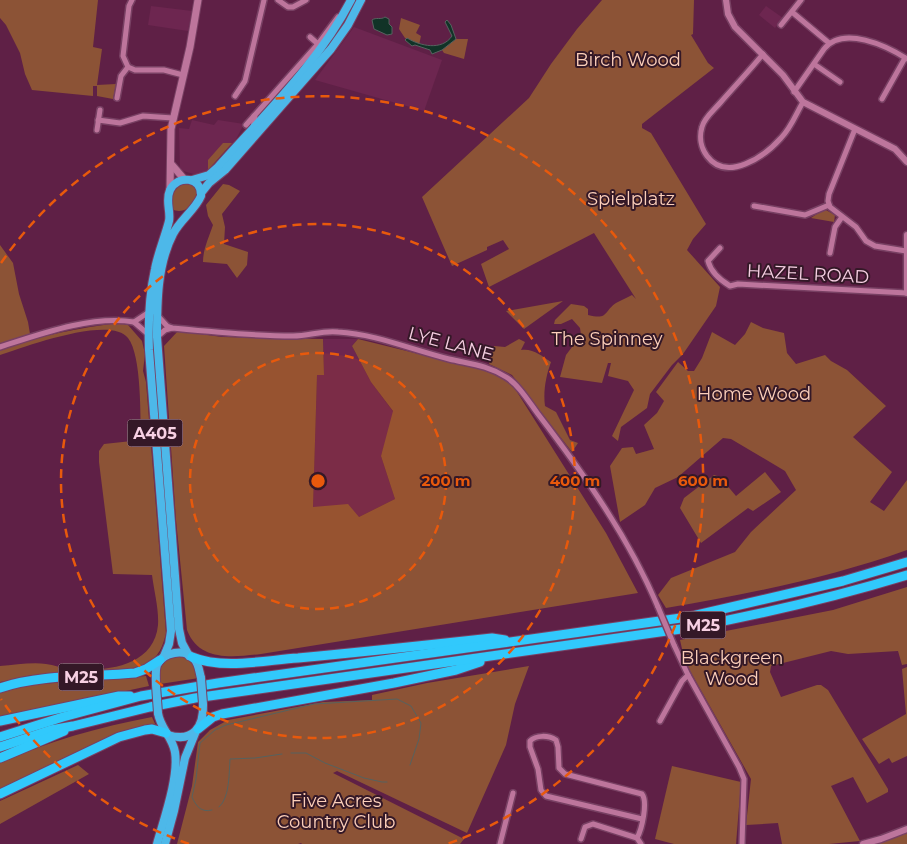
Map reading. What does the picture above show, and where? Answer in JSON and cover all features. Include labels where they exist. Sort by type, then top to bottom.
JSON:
[{"type":"highway","points":[[349,4],[331,35],[302,72],[250,126],[213,172],[205,177],[188,179],[177,183],[170,190],[168,198],[169,210],[176,214],[186,214],[199,200],[201,193],[208,183],[225,170],[331,49],[348,25],[362,0]]},
{"type":"highway","points":[[331,35],[338,32],[343,26],[348,25]]},
{"type":"highway","points":[[188,179],[198,185],[201,193]]},
{"type":"highway","name":"A405","points":[[162,658],[169,644],[171,631],[148,334],[152,282],[169,219],[169,210]]},
{"type":"highway","name":"A405","points":[[186,214],[173,234],[165,253],[159,284],[157,337],[179,629],[182,643],[191,656]]},
{"type":"highway","name":"M25","points":[[0,737],[63,717],[141,696],[218,683],[696,615],[843,581],[907,562]]},
{"type":"highway","name":"M25","points":[[0,747],[51,730],[195,698],[678,630],[848,593],[907,575]]},
{"type":"highway","name":"M25","points":[[191,656],[207,662],[237,663],[396,649],[492,638],[513,641]]},
{"type":"highway","points":[[157,844],[171,791],[175,767],[175,752],[172,740],[161,725],[158,713],[156,669],[162,658],[175,653],[191,656],[197,664],[201,678],[203,704],[202,719],[185,758],[165,844]]},
{"type":"highway","name":"M25","points":[[197,730],[213,717],[222,714],[447,672],[496,656]]},
{"type":"highway","name":"M25","points":[[0,688],[39,680],[135,673],[146,669],[162,658]]},
{"type":"highway","points":[[0,721],[119,696],[141,696]]},
{"type":"highway","points":[[0,758],[73,726]]},
{"type":"highway","points":[[0,794],[119,737],[152,730],[183,737],[197,730]]},
{"type":"main road","points":[[170,190],[172,165],[170,152],[173,118],[198,0]]},
{"type":"main road","points":[[172,165],[188,179]]},
{"type":"street","points":[[132,0],[129,6],[123,56],[128,66],[135,70],[164,70],[183,75]]},
{"type":"street","points":[[235,96],[245,81],[264,0]]},
{"type":"street","points":[[278,0],[293,7],[306,0]]},
{"type":"street","points":[[726,0],[728,14],[734,27],[786,78],[794,92],[803,102],[895,149],[907,162]]},
{"type":"street","points":[[781,25],[801,0]]},
{"type":"street","points":[[250,126],[254,116],[318,44],[349,4]]},
{"type":"street","points":[[792,12],[829,43]]},
{"type":"street","points":[[310,37],[318,44]]},
{"type":"street","points":[[794,92],[829,43],[835,40],[867,40],[887,47],[906,59],[882,100]]},
{"type":"street","points":[[763,54],[703,124],[701,142],[705,154],[710,160],[722,167],[729,168],[746,164],[771,148],[782,138],[803,102]]},
{"type":"street","points":[[814,64],[840,82]]},
{"type":"street","points":[[117,98],[121,76],[128,66]]},
{"type":"street","points":[[97,130],[100,110]]},
{"type":"street","points":[[98,120],[120,123],[143,116],[173,118]]},
{"type":"street","points":[[855,130],[829,194],[829,205],[856,227],[868,244],[906,251]]},
{"type":"street","points":[[754,206],[806,214],[829,205]]},
{"type":"street","points":[[830,253],[834,227],[842,217]]},
{"type":"street","points":[[907,235],[907,293]]},
{"type":"street","name":"HAZEL ROAD","points":[[720,248],[709,258],[708,264],[716,275],[730,286],[738,284],[907,293]]},
{"type":"street","points":[[0,348],[90,323],[134,322],[149,312]]},
{"type":"street","points":[[157,315],[167,326],[172,328]]},
{"type":"street","points":[[134,322],[148,334]]},
{"type":"street","points":[[157,337],[165,330],[172,328]]},
{"type":"street","name":"LYE LANE","points":[[172,328],[234,335],[296,336],[337,331],[351,333],[450,360],[474,363],[507,377],[520,390],[567,452],[614,523],[644,575],[688,675]]},
{"type":"street","points":[[660,721],[682,681],[688,675],[739,767],[744,780],[742,844]]},
{"type":"street","points":[[637,838],[643,827],[642,818],[646,801],[642,794],[564,774],[560,771],[558,764],[556,740],[549,737],[538,737],[530,741],[530,747],[538,769],[541,790],[546,796],[642,818]]},
{"type":"street","points":[[496,844],[513,808],[513,793]]},
{"type":"street","points":[[581,839],[585,827],[593,824],[637,838],[641,844]]},
{"type":"street","points":[[863,844],[881,840],[907,829]]},
{"type":"shaded area","points":[[151,6],[192,11],[188,31],[148,25]]},
{"type":"shaded area","points":[[766,6],[783,18],[775,28],[759,15]]},
{"type":"shaded area","points":[[385,17],[389,19],[392,34],[387,35],[374,29],[372,20]]},
{"type":"shaded area","points":[[447,20],[456,39],[442,50],[432,54],[430,50],[415,45],[412,46],[405,40],[407,38],[431,46],[443,44],[452,36],[445,22]]},
{"type":"shaded area","points":[[354,27],[442,60],[424,111],[315,80]]},
{"type":"shaded area","points":[[192,120],[214,125],[218,120],[244,124],[232,147],[209,170],[197,175],[180,170],[179,128],[189,129]]},
{"type":"shaded area","points":[[323,339],[358,339],[352,346],[371,382],[394,413],[381,456],[395,499],[359,517],[313,507],[317,375],[324,375]]},
{"type":"green space","points":[[0,0],[98,0],[93,47],[102,49],[97,85],[116,84],[113,99],[97,96],[97,86],[93,86],[93,96],[32,90],[25,74],[20,53],[6,25],[0,18]]},
{"type":"green space","points":[[602,0],[694,0],[693,34],[691,35],[708,63],[714,68],[642,124],[642,128],[651,133],[706,224],[693,239],[687,250],[720,287],[716,306],[683,354],[650,394],[647,408],[621,427],[618,441],[612,436],[634,390],[628,381],[608,376],[611,363],[608,363],[602,383],[560,377],[566,355],[581,335],[580,328],[572,319],[561,324],[554,324],[555,320],[571,304],[584,306],[588,309],[588,315],[603,316],[616,303],[632,295],[636,299],[594,233],[489,287],[481,264],[509,249],[503,240],[487,247],[487,250],[452,266],[422,197],[529,98],[577,29]]},
{"type":"green space","points":[[401,18],[420,25],[416,33],[421,36],[419,45],[405,38],[399,29]]},
{"type":"green space","points":[[456,39],[468,39],[464,59],[444,53],[442,50]]},
{"type":"green space","points":[[223,143],[232,143],[208,170],[208,160]]},
{"type":"green space","points":[[185,182],[193,184],[197,191],[195,200],[185,210],[177,211],[172,209],[172,200],[178,187]]},
{"type":"green space","points":[[223,184],[240,191],[222,214],[225,227],[224,244],[248,252],[247,265],[237,278],[227,264],[203,262],[205,248],[213,225],[208,216],[206,205]]},
{"type":"green space","points":[[824,209],[835,215],[834,222],[811,218]]},
{"type":"green space","points":[[0,245],[13,263],[30,334],[0,344]]},
{"type":"green space","points":[[563,301],[524,329],[506,311]]},
{"type":"green space","name":"Home Wood","points":[[751,322],[763,328],[784,333],[787,353],[796,364],[825,355],[831,361],[847,370],[886,406],[853,437],[892,472],[870,502],[884,511],[907,480],[907,550],[818,577],[666,608],[658,595],[671,578],[735,552],[751,532],[796,490],[785,471],[731,439],[723,438],[678,477],[655,488],[645,505],[620,522],[610,466],[622,448],[633,447],[636,454],[654,449],[644,425],[657,413],[664,401],[656,392],[678,362],[688,371],[694,371],[702,358],[712,332],[735,345],[745,334]]},
{"type":"green space","points":[[119,323],[128,325],[142,341],[145,354],[143,371],[146,382],[166,633],[160,651],[154,658],[134,669],[34,675],[0,682],[0,666],[41,663],[82,670],[111,668],[137,659],[147,650],[154,639],[158,619],[152,575],[113,574],[99,462],[99,451],[104,444],[141,440],[138,372],[133,347],[128,338],[118,332],[104,330],[86,331],[47,340],[0,355],[0,349],[29,340]]},
{"type":"green space","points":[[178,331],[222,337],[323,339],[324,375],[317,375],[313,507],[348,504],[359,517],[395,499],[381,456],[393,411],[371,382],[352,346],[358,339],[496,373],[512,384],[606,533],[638,593],[261,654],[228,656],[218,655],[200,648],[192,640],[187,630],[176,520],[164,346]]},
{"type":"green space","points":[[519,339],[525,342],[521,350],[533,351],[551,362],[545,384],[545,406],[556,412],[570,440],[578,443],[572,452],[512,375],[489,364],[494,346],[505,347]]},
{"type":"green space","points":[[765,472],[781,492],[753,511],[748,508],[701,543],[680,508],[684,498],[714,475],[720,477],[736,496]]},
{"type":"green space","name":"Blackgreen Wood","points":[[907,587],[907,664],[902,665],[898,651],[848,654],[831,651],[771,666],[770,672],[781,697],[817,685],[821,685],[828,690],[888,789],[888,792],[867,803],[853,777],[831,786],[860,841],[829,844],[782,844],[778,823],[746,825],[751,779],[685,662],[680,640],[833,610]]},
{"type":"green space","points":[[183,656],[194,665],[199,678],[160,684],[160,672],[163,663],[171,658]]},
{"type":"green space","name":"Five Acres Country Club","points":[[529,666],[515,704],[506,745],[467,833],[337,771],[333,773],[464,839],[460,844],[177,844],[192,786],[198,742],[210,730],[228,720],[323,702],[372,700],[372,695],[427,683]]},
{"type":"green space","points":[[907,667],[907,756],[892,763],[889,758],[879,764],[862,739],[906,714],[902,669]]},
{"type":"green space","points":[[146,676],[149,686],[0,718],[0,693],[27,685]]},
{"type":"green space","points":[[152,717],[156,726],[147,725],[111,736],[0,789],[0,763],[74,736]]},
{"type":"green space","points":[[78,765],[89,774],[0,824],[0,801]]},
{"type":"green space","points":[[672,766],[741,782],[736,844],[674,844],[655,839]]},
{"type":"green space","points":[[907,832],[907,844],[876,844],[878,843]]},
{"type":"waterway","points":[[212,810],[202,810],[192,797],[200,743],[215,730],[226,725],[314,704],[397,699],[411,706],[421,723],[419,739],[410,765]]},
{"type":"waterway","points":[[291,753],[306,753],[325,763],[364,778],[387,782]]},
{"type":"waterway","points":[[219,807],[223,803],[227,791],[230,759],[282,754]]},
{"type":"park label","name":"Birch Wood","points":[[628,60]]},
{"type":"park label","name":"Spielplatz","points":[[631,199]]},
{"type":"park label","name":"The Spinney","points":[[607,339]]}]
